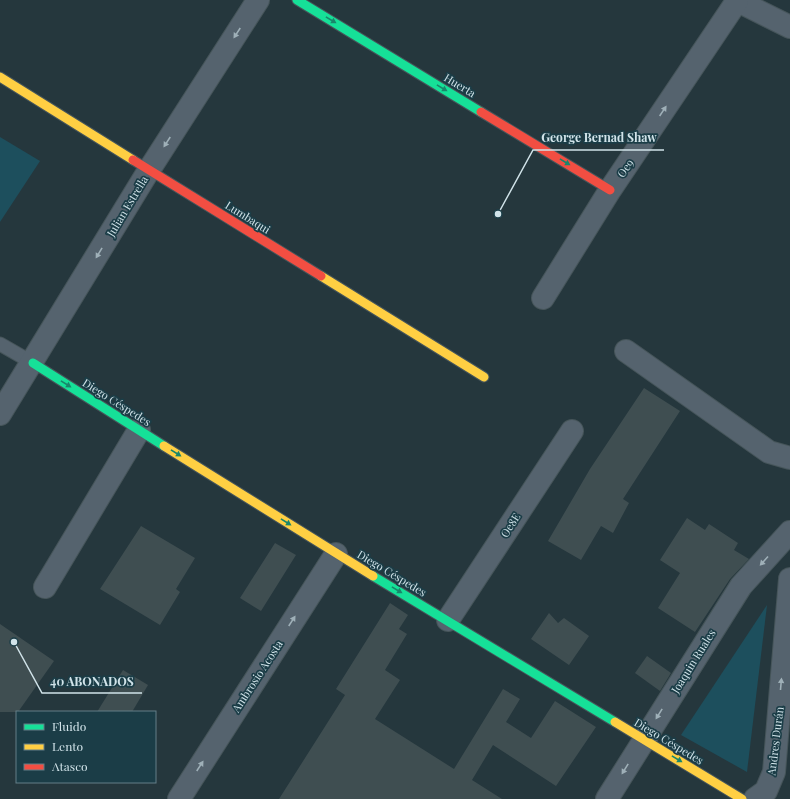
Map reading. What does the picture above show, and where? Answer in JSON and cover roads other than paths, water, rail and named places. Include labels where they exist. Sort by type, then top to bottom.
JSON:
[{"type":"street","name":"Julian Estrella","points":[[0,414],[33,363],[149,170],[258,0]]},
{"type":"street","name":"Huerta","points":[[297,0],[610,190]]},
{"type":"street","name":"Oe9","points":[[543,298],[610,190],[737,1]]},
{"type":"street","points":[[737,1],[790,28]]},
{"type":"street","name":"Lumbaqui","points":[[0,77],[484,377]]},
{"type":"street","points":[[626,351],[768,452],[790,458]]},
{"type":"street","name":"Diego Céspedes","points":[[33,363],[336,554],[448,620],[742,799]]},
{"type":"street","points":[[45,587],[139,430]]},
{"type":"street","name":"Oe8E","points":[[448,620],[572,430]]},
{"type":"street","name":"Joaquin Ruales","points":[[607,799],[741,586],[790,532]]},
{"type":"street","name":"Ambrosio Acosta","points":[[179,799],[336,554]]},
{"type":"street","name":"Andres Durán","points":[[754,799],[766,791],[774,772],[790,579]]},
{"type":"lane","points":[[0,344],[33,363]]},
{"type":"place","name":"George Bernad Shaw","points":[[498,214]]},
{"type":"place","name":"40 ABONADOS","points":[[14,642]]}]
